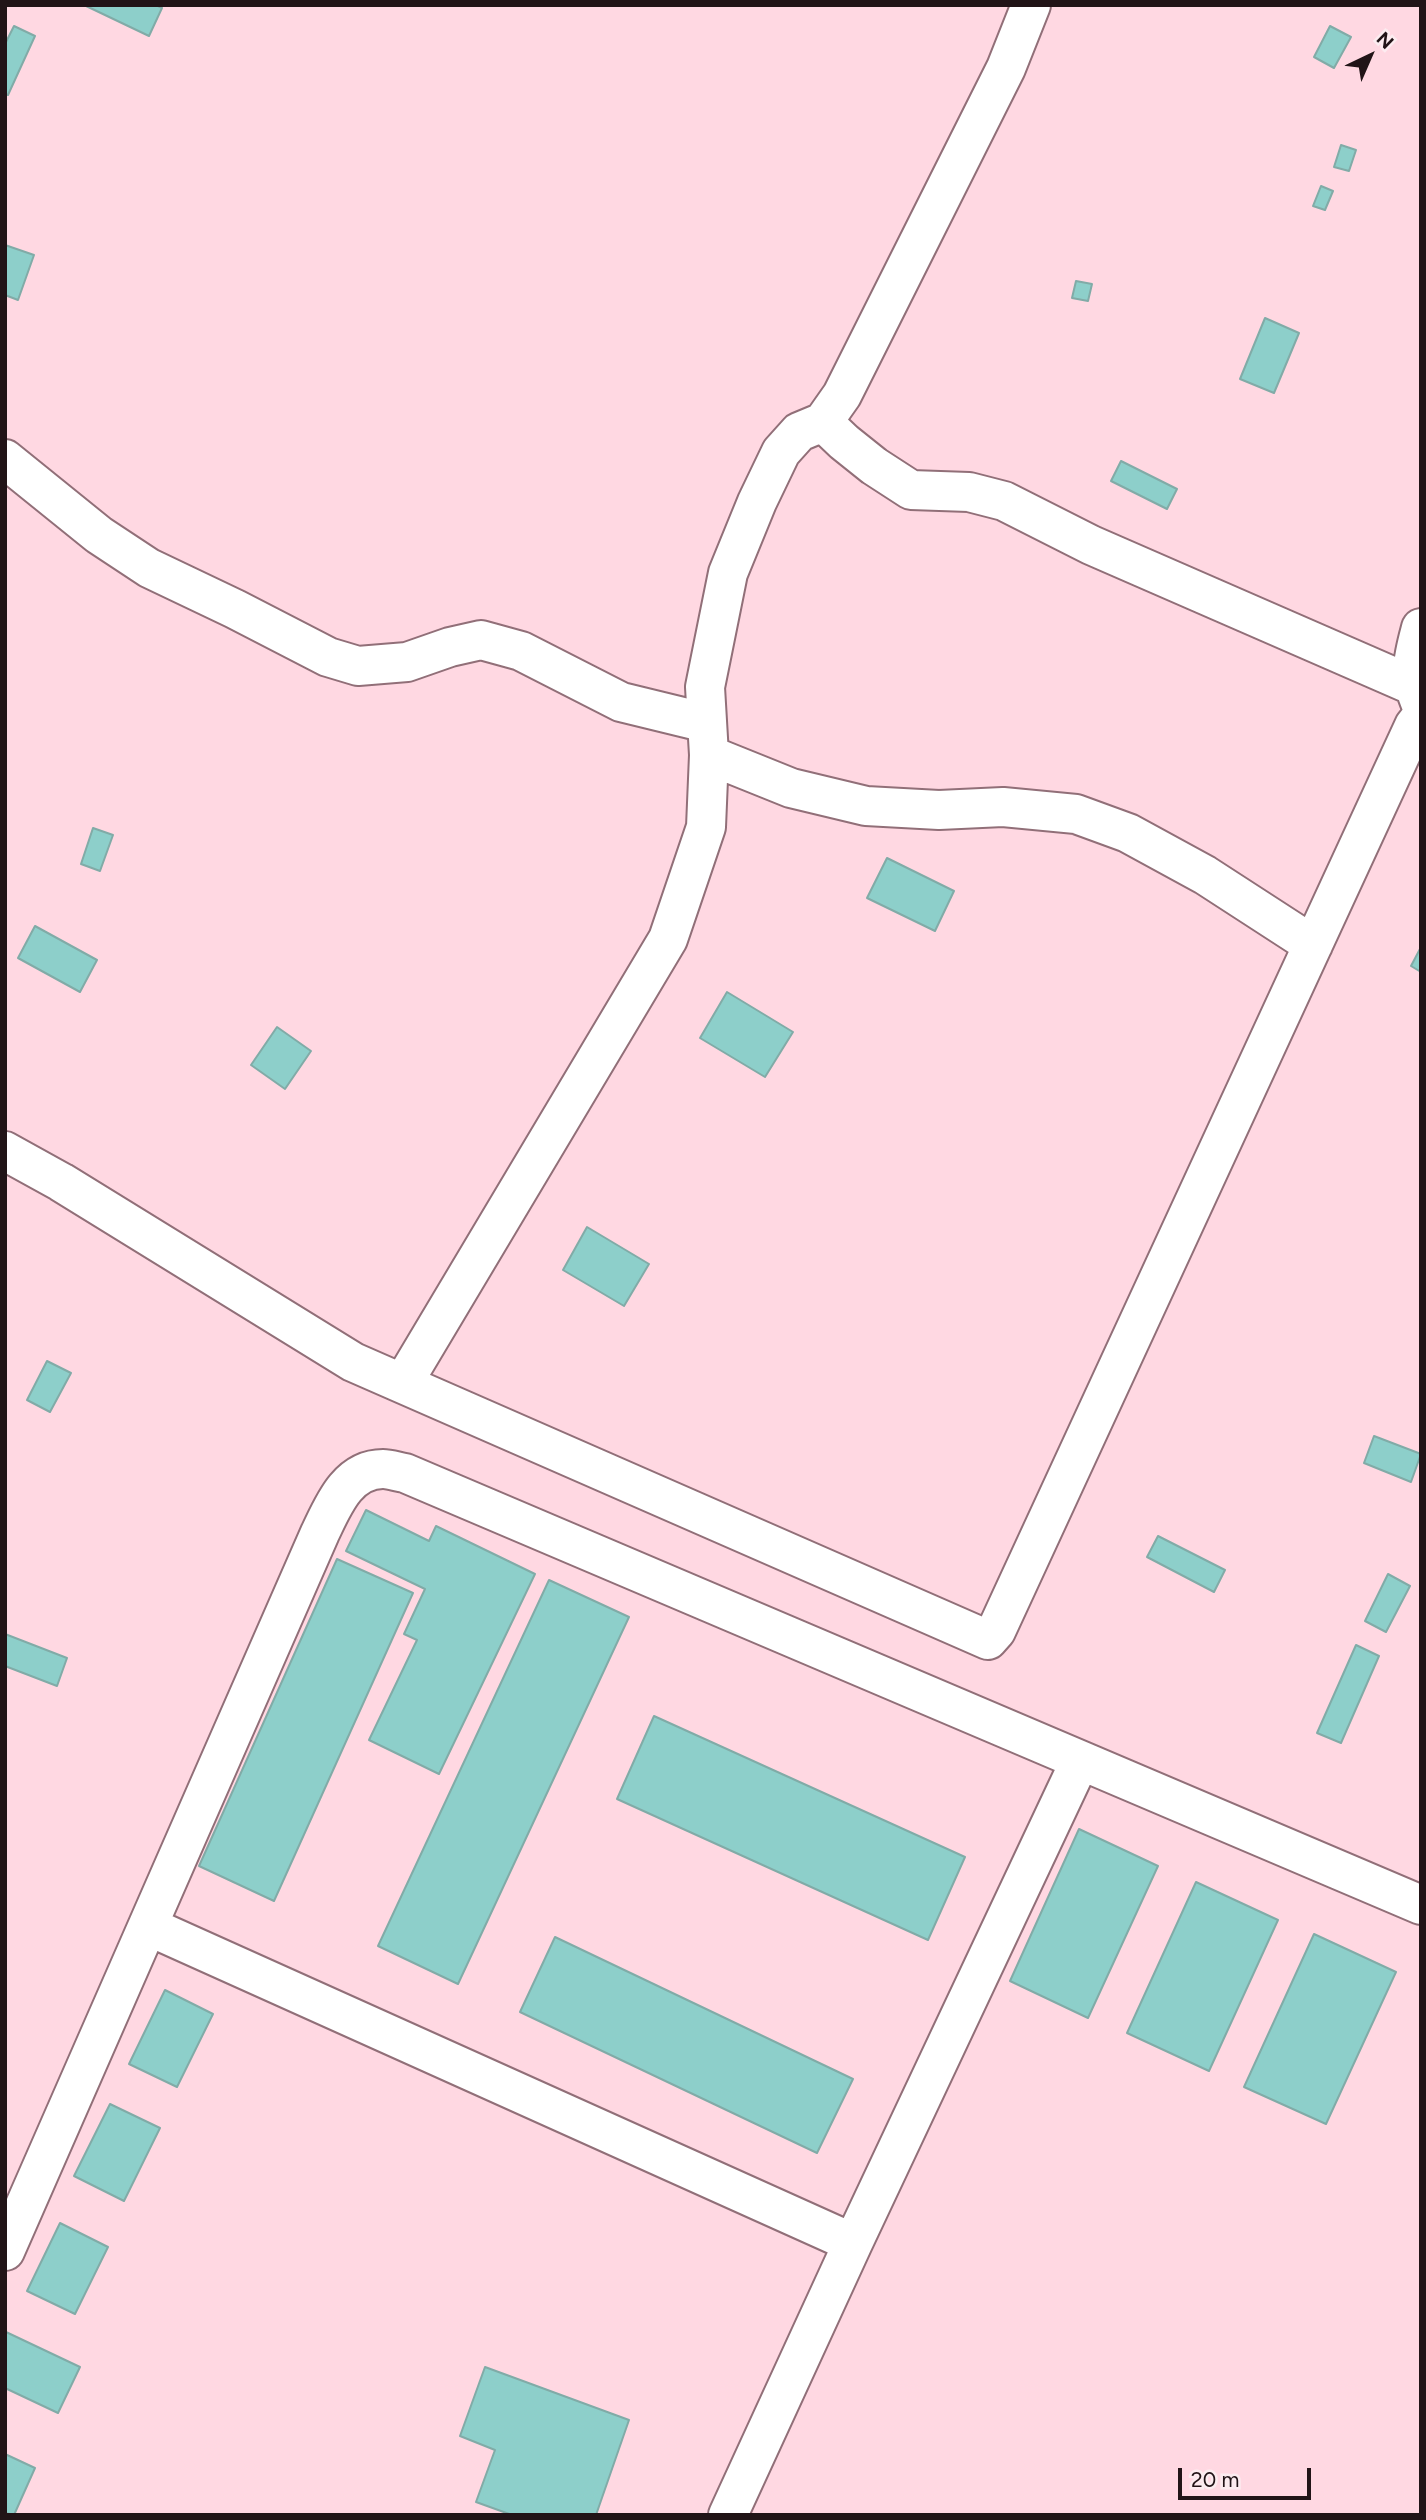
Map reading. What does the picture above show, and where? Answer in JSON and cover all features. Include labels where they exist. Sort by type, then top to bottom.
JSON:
[{"type":"street","points":[[403,1383],[668,939],[706,827],[708,739],[705,687],[728,573],[781,452],[799,432],[823,422],[842,395],[1006,68],[1031,5]]},
{"type":"street","points":[[823,422],[874,466],[911,490],[969,492],[1004,501],[1418,702]]},
{"type":"street","points":[[5,459],[99,535],[149,568],[328,657],[358,666],[407,662],[450,647],[481,640],[521,651],[621,702],[708,739],[792,788],[866,806],[939,810],[1003,807],[1076,814],[1128,833],[1194,869],[1313,945]]},
{"type":"street","points":[[5,1151],[61,1182],[353,1362],[988,1640],[996,1631],[1414,726],[1418,702],[1414,654],[1421,628]]},
{"type":"street","points":[[5,2251],[337,1497],[349,1482],[367,1472],[383,1469],[405,1473],[1421,1905]]},
{"type":"street","points":[[728,2515],[1080,1761]]},
{"type":"street","points":[[148,1926],[853,2243]]},
{"type":"building","points":[[84,5],[156,5],[162,8],[149,36]]},
{"type":"building","points":[[14,26],[35,36],[8,95],[5,94],[5,44]]},
{"type":"building","points":[[1330,26],[1351,37],[1334,68],[1314,57]]},
{"type":"building","points":[[1341,145],[1356,150],[1349,171],[1334,167]]},
{"type":"building","points":[[1321,186],[1333,191],[1325,210],[1313,206]]},
{"type":"building","points":[[5,245],[34,255],[18,300],[5,295]]},
{"type":"building","points":[[1076,281],[1092,284],[1088,301],[1072,298]]},
{"type":"building","points":[[1265,318],[1299,333],[1274,393],[1240,379]]},
{"type":"building","points":[[1121,461],[1177,489],[1167,509],[1111,481]]},
{"type":"building","points":[[93,828],[113,835],[100,871],[81,864]]},
{"type":"building","points":[[887,858],[954,891],[935,931],[867,898]]},
{"type":"building","points":[[35,926],[97,960],[80,992],[18,958]]},
{"type":"building","points":[[1421,947],[1421,972],[1411,966]]},
{"type":"building","points":[[727,992],[793,1032],[765,1077],[700,1038]]},
{"type":"building","points":[[277,1027],[311,1051],[285,1089],[251,1065]]},
{"type":"building","points":[[587,1227],[649,1264],[624,1306],[563,1270]]},
{"type":"building","points":[[47,1361],[71,1373],[50,1412],[27,1400]]},
{"type":"building","points":[[1374,1436],[1421,1454],[1411,1482],[1364,1463]]},
{"type":"building","points":[[366,1510],[429,1541],[436,1526],[535,1574],[439,1774],[369,1740],[417,1640],[404,1634],[425,1589],[346,1551]]},
{"type":"building","points":[[1158,1536],[1225,1570],[1214,1592],[1147,1557]]},
{"type":"building","points":[[337,1559],[413,1593],[274,1901],[199,1866]]},
{"type":"building","points":[[1388,1574],[1410,1586],[1386,1632],[1365,1621]]},
{"type":"building","points":[[549,1580],[629,1617],[458,1984],[378,1946]]},
{"type":"building","points":[[5,1634],[67,1658],[57,1686],[5,1666]]},
{"type":"building","points":[[1356,1645],[1379,1656],[1341,1743],[1317,1733]]},
{"type":"building","points":[[654,1716],[965,1857],[928,1940],[617,1799]]},
{"type":"building","points":[[1079,1829],[1158,1866],[1088,2018],[1010,1981]]},
{"type":"building","points":[[1196,1882],[1278,1920],[1209,2071],[1127,2033]]},
{"type":"building","points":[[1314,1934],[1396,1972],[1326,2124],[1244,2087]]},
{"type":"building","points":[[555,1937],[853,2079],[817,2153],[520,2012]]},
{"type":"building","points":[[165,1990],[213,2014],[177,2087],[129,2064]]},
{"type":"building","points":[[110,2104],[160,2128],[124,2201],[74,2176]]},
{"type":"building","points":[[60,2223],[108,2247],[75,2314],[27,2291]]},
{"type":"building","points":[[6,2332],[80,2367],[58,2413],[5,2388]]},
{"type":"building","points":[[485,2367],[629,2420],[596,2515],[512,2515],[476,2502],[495,2450],[460,2436]]},
{"type":"building","points":[[5,2454],[35,2468],[14,2515],[5,2513]]}]
